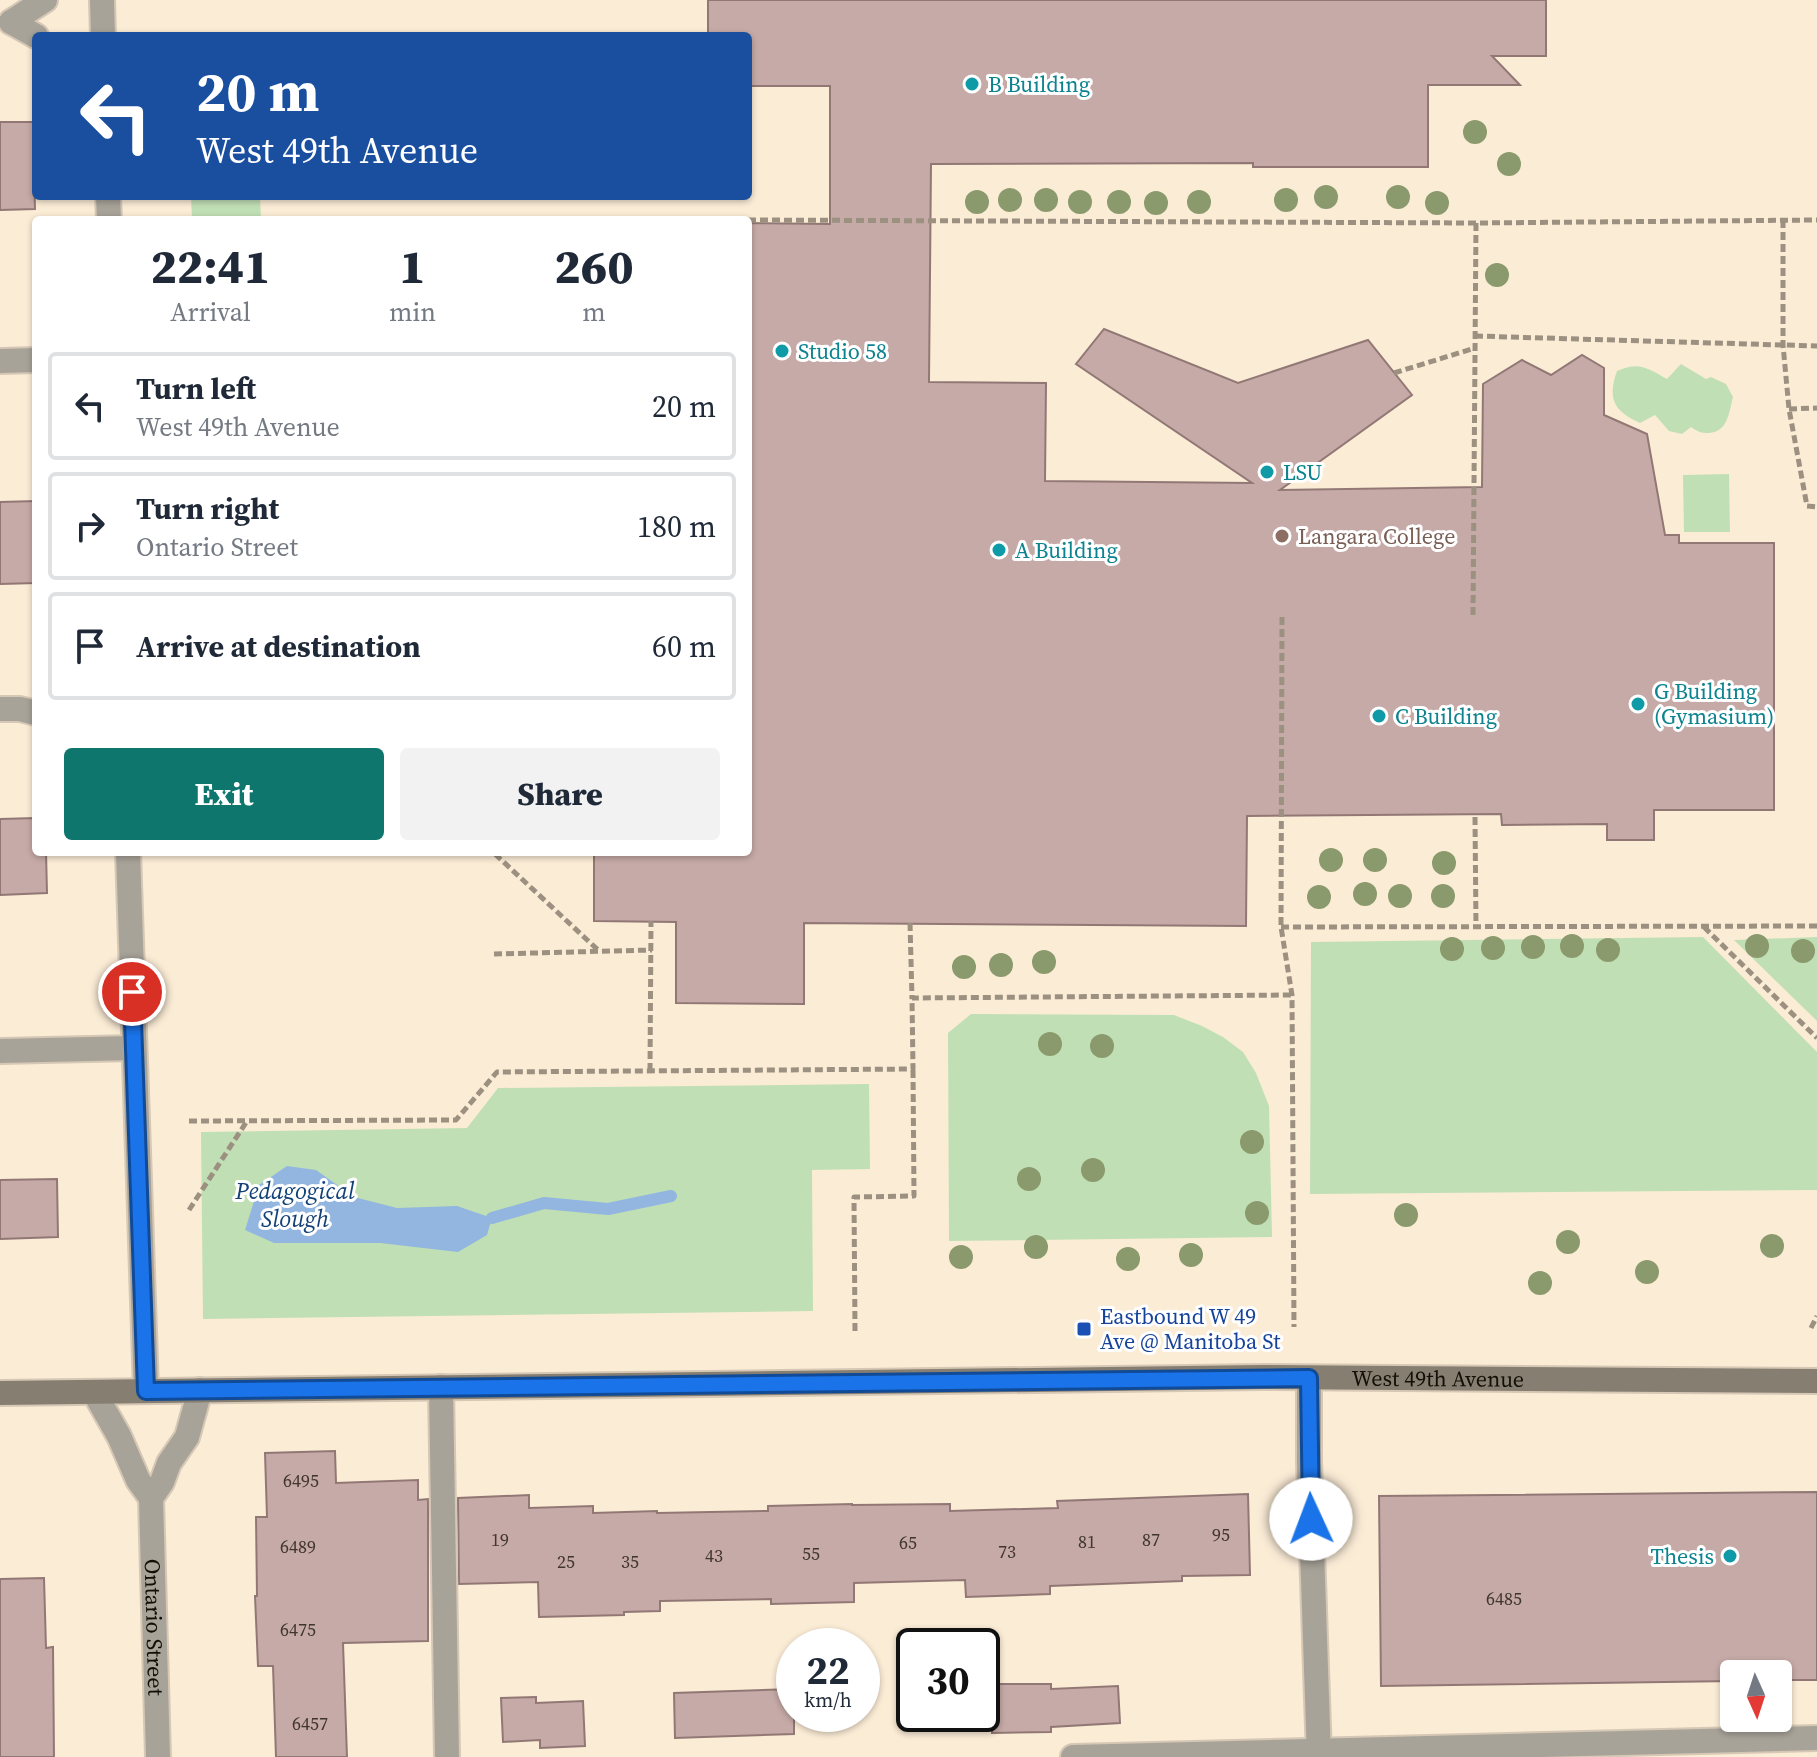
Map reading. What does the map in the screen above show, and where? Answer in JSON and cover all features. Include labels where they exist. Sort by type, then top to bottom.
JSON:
[{"type":"street","points":[[5,22],[45,0]]},
{"type":"street","points":[[102,0],[103,32]]},
{"type":"street","points":[[5,22],[32,34]]},
{"type":"street","points":[[0,361],[32,360]]},
{"type":"street","points":[[0,709],[32,712]]},
{"type":"street","points":[[128,856],[146,1391]]},
{"type":"street","points":[[0,1051],[134,1048]]},
{"type":"street","points":[[1309,1378],[1309,1476],[1319,1754]]},
{"type":"street","name":"West 49th Avenue","points":[[0,1393],[1309,1378],[1817,1381]]},
{"type":"street","points":[[441,1387],[447,1757]]},
{"type":"street","name":"Ontario Street","points":[[151,1498],[187,1437],[200,1390]]},
{"type":"street","name":"Ontario Street","points":[[94,1392],[119,1436],[138,1480],[151,1498],[158,1757]]},
{"type":"street","points":[[1073,1757],[1319,1754],[1817,1738]]},
{"type":"path","points":[[752,220],[1476,223],[1817,220]]},
{"type":"path","points":[[1783,220],[1783,345],[1789,409],[1807,506],[1817,507]]},
{"type":"path","points":[[1473,615],[1476,223]]},
{"type":"path","points":[[1475,336],[1817,346]]},
{"type":"path","points":[[1394,373],[1475,348]]},
{"type":"path","points":[[1789,409],[1817,408]]},
{"type":"path","points":[[1282,617],[1281,927],[1292,995],[1294,1327]]},
{"type":"path","points":[[1475,817],[1476,927]]},
{"type":"path","points":[[497,856],[599,951]]},
{"type":"path","points":[[650,1071],[651,921]]},
{"type":"path","points":[[855,1331],[854,1197],[914,1196],[910,923]]},
{"type":"path","points":[[1703,926],[1817,1038]]},
{"type":"path","points":[[1281,927],[1817,926]]},
{"type":"path","points":[[494,954],[652,950]]},
{"type":"path","points":[[912,998],[1292,995]]},
{"type":"path","points":[[189,1121],[456,1120],[497,1072],[913,1069]]},
{"type":"path","points":[[189,1210],[247,1120]]},
{"type":"path","points":[[1811,1328],[1817,1316]]},
{"type":"green space","points":[[191,200],[260,200],[261,216],[192,216]]},
{"type":"green space","points":[[1681,364],[1706,379],[1711,377],[1726,384],[1733,397],[1727,420],[1715,432],[1700,432],[1691,427],[1682,434],[1669,431],[1655,415],[1640,423],[1624,414],[1615,403],[1613,389],[1617,371],[1631,366],[1643,367],[1667,379]]},
{"type":"green space","points":[[1729,474],[1730,532],[1684,532],[1683,475]]},
{"type":"green space","points":[[1703,937],[1817,1052],[1817,1190],[1310,1194],[1311,942]]},
{"type":"green space","points":[[1817,937],[1817,1021],[1734,940]]},
{"type":"green space","points":[[971,1014],[1174,1015],[1223,1037],[1243,1052],[1256,1073],[1269,1106],[1272,1237],[949,1241],[948,1033]]},
{"type":"green space","points":[[869,1084],[870,1169],[812,1170],[813,1311],[203,1319],[201,1132],[467,1128],[498,1088]]},
{"type":"water","name":"Pedagogical Slough","points":[[287,1166],[316,1170],[354,1197],[397,1208],[457,1206],[492,1218],[487,1235],[458,1252],[380,1243],[274,1243],[245,1230],[259,1185]]},
{"type":"building","points":[[708,0],[1546,0],[1546,56],[1492,56],[1520,85],[1428,85],[1428,167],[1253,167],[1253,163],[931,164],[929,382],[1046,383],[1045,481],[1252,483],[1076,364],[1104,329],[1238,383],[1368,340],[1412,395],[1280,490],[1482,487],[1483,384],[1522,360],[1551,375],[1582,355],[1604,368],[1604,415],[1647,434],[1665,535],[1679,535],[1679,543],[1774,543],[1774,810],[1654,810],[1654,840],[1607,840],[1607,824],[1502,825],[1501,814],[1247,816],[1246,926],[804,923],[804,1004],[676,1003],[676,922],[594,921],[594,856],[752,856],[752,223],[830,224],[830,86],[752,86],[752,32],[708,32]]},
{"type":"building","points":[[0,122],[32,122],[32,200],[35,200],[35,209],[0,210]]},
{"type":"building","points":[[32,501],[32,583],[0,584],[0,502]]},
{"type":"building","points":[[32,818],[32,856],[46,856],[47,893],[0,895],[0,819]]},
{"type":"building","points":[[57,1179],[58,1237],[0,1239],[0,1180]]},
{"type":"building","points":[[335,1451],[336,1483],[418,1480],[418,1500],[428,1499],[428,1641],[343,1643],[347,1757],[276,1757],[273,1666],[258,1666],[255,1596],[256,1517],[267,1517],[265,1453]]},
{"type":"building","points":[[1817,1492],[1817,1680],[1792,1680],[1792,1660],[1720,1660],[1720,1681],[1381,1686],[1379,1496]]},
{"type":"building","points":[[1248,1494],[1250,1575],[1182,1576],[1182,1581],[1050,1586],[1050,1594],[966,1597],[965,1580],[854,1583],[854,1602],[771,1604],[771,1599],[660,1601],[660,1611],[539,1617],[538,1582],[459,1584],[458,1498],[529,1495],[529,1508],[593,1506],[593,1513],[657,1513],[768,1511],[768,1506],[852,1504],[950,1504],[950,1511],[1058,1508],[1057,1501]]},
{"type":"building","points":[[44,1578],[46,1648],[53,1647],[54,1757],[0,1757],[0,1579]]},
{"type":"building","points":[[1000,1684],[1051,1684],[1051,1689],[1118,1686],[1120,1723],[1051,1727],[1051,1732],[992,1733],[1000,1732]]},
{"type":"building","points":[[776,1690],[776,1732],[794,1734],[675,1738],[674,1693]]},
{"type":"building","points":[[536,1697],[536,1703],[583,1701],[585,1746],[540,1748],[540,1740],[503,1742],[501,1698]]},
{"type":"waterway","points":[[492,1218],[544,1203],[608,1209],[671,1196]]},
{"type":"place","name":"B Building","points":[[972,84]]},
{"type":"place","name":"Studio 58","points":[[782,351]]},
{"type":"place","name":"LSU","points":[[1267,472]]},
{"type":"place","name":"Langara College","points":[[1282,536]]},
{"type":"place","name":"A Building","points":[[999,550]]},
{"type":"place","name":"G Building (Gymasium)","points":[[1638,704]]},
{"type":"place","name":"C Building","points":[[1379,716]]},
{"type":"place","name":"Eastbound W 49 Ave @ Manitoba St","points":[[1084,1329]]},
{"type":"place","name":"Thesis","points":[[1730,1556]]},
{"type":"route","points":[[132,992],[146,1391],[1309,1378],[1311,1519]]}]
